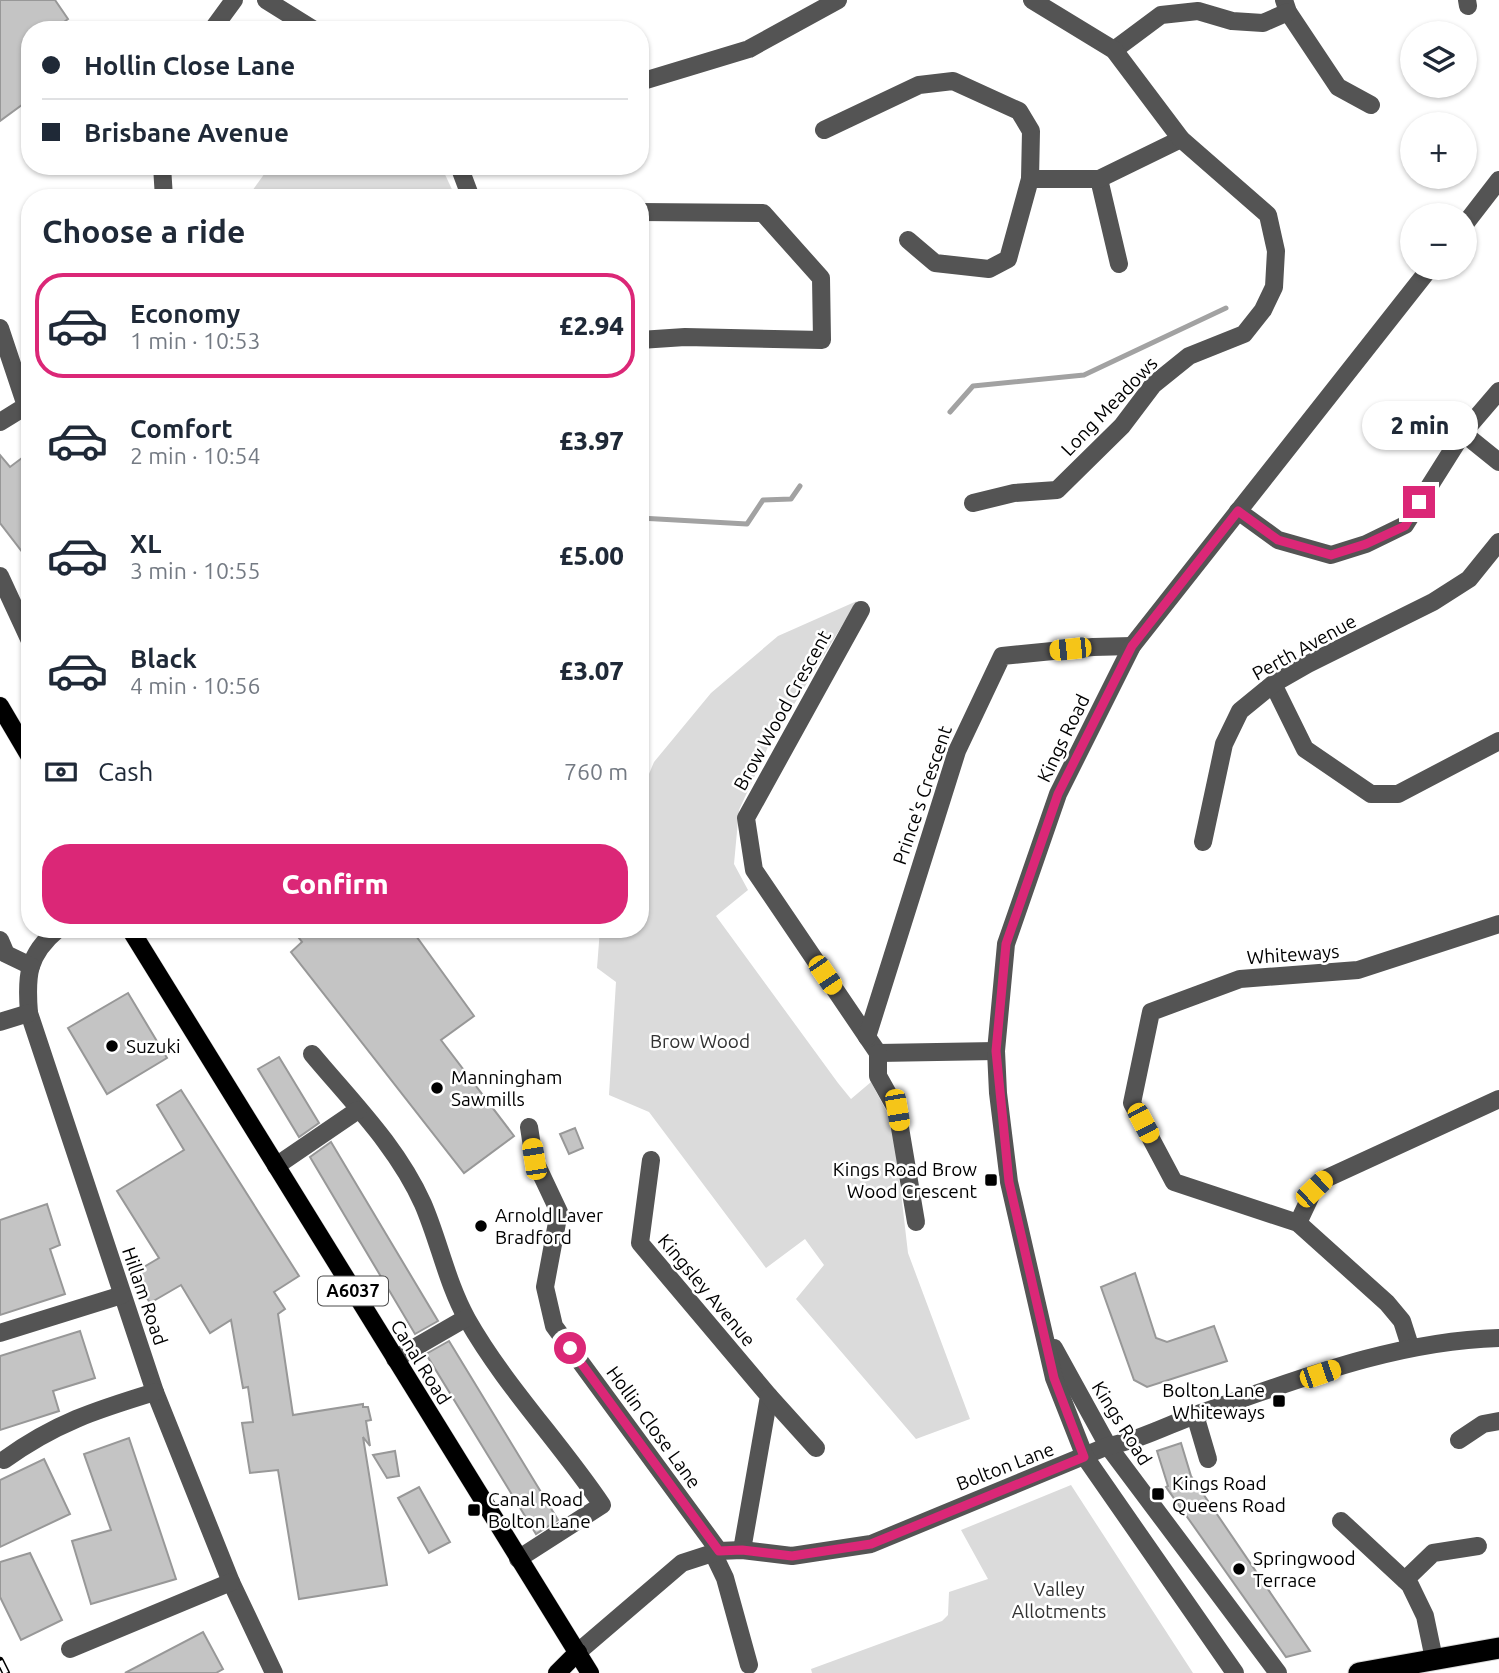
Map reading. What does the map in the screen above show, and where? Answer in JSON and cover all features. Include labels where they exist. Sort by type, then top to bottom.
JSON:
[{"type":"highway","points":[[1359,1673],[1499,1648]]},
{"type":"main road","points":[[0,706],[21,742]]},
{"type":"main road","name":"Canal Road","points":[[136,938],[590,1673]]},
{"type":"main road","name":"Bolton Lane","points":[[557,1673],[578,1652]]},
{"type":"street","points":[[219,21],[234,0]]},
{"type":"street","points":[[266,0],[300,21]]},
{"type":"street","points":[[649,79],[749,49],[838,0]]},
{"type":"street","name":"Long Meadows","points":[[973,503],[1014,493],[1057,490],[1122,426],[1153,385],[1189,356],[1244,334],[1263,310],[1274,287],[1276,250],[1268,215],[1181,139],[1114,50],[1032,0]]},
{"type":"street","points":[[1114,50],[1161,15],[1198,11],[1232,21],[1263,23],[1286,6],[1338,87],[1371,105]]},
{"type":"street","points":[[824,130],[919,85],[953,81],[1019,111],[1031,131],[1031,179],[1008,259],[989,269],[935,263],[908,240]]},
{"type":"street","points":[[1031,179],[1099,178],[1181,139]]},
{"type":"street","points":[[1099,178],[1119,264]]},
{"type":"street","points":[[1477,208],[1499,180]]},
{"type":"street","points":[[649,212],[763,213],[821,278],[822,340],[685,337],[649,339]]},
{"type":"street","name":"Kings Road","points":[[1235,1673],[1084,1457],[1054,1378],[1009,1182],[996,1051],[1006,944],[1058,794],[1132,646],[1421,280]]},
{"type":"street","points":[[0,328],[21,391]]},
{"type":"street","points":[[1238,511],[1278,540],[1331,555],[1366,544],[1405,526],[1463,433],[1499,391]]},
{"type":"street","points":[[0,422],[21,409]]},
{"type":"street","points":[[1463,433],[1499,462]]},
{"type":"street","name":"Perth Avenue","points":[[1203,842],[1224,744],[1240,711],[1273,684],[1433,602],[1468,579],[1499,542]]},
{"type":"street","points":[[0,576],[21,622]]},
{"type":"street","name":"Brow Wood Crescent","points":[[861,610],[746,818],[754,870],[878,1053]]},
{"type":"street","name":"Prince's Crescent","points":[[867,1037],[957,751],[1002,656],[1132,646]]},
{"type":"street","points":[[1273,684],[1305,749],[1371,794],[1398,794],[1499,741]]},
{"type":"street","name":"Whiteways","points":[[1410,1346],[1402,1321],[1387,1303],[1298,1223],[1174,1182],[1132,1103],[1151,1012],[1240,979],[1358,970],[1499,924]]},
{"type":"street","name":"Hillam Road","points":[[47,938],[26,976],[29,1013],[155,1392],[231,1582],[274,1673]]},
{"type":"street","points":[[0,940],[6,954],[31,967]]},
{"type":"street","points":[[0,1022],[29,1013]]},
{"type":"street","points":[[916,1222],[897,1110],[878,1076],[878,1053],[996,1051]]},
{"type":"street","points":[[312,1054],[392,1147],[422,1203],[466,1318],[538,1423],[574,1464],[602,1505],[518,1559]]},
{"type":"street","points":[[1298,1223],[1314,1189],[1325,1179],[1499,1099]]},
{"type":"street","points":[[276,1166],[358,1110]]},
{"type":"street","name":"Hollin Close Lane","points":[[529,1127],[534,1159],[559,1212],[545,1287],[554,1326],[716,1552],[749,1665]]},
{"type":"street","name":"Kingsley Avenue","points":[[651,1160],[640,1243],[816,1448]]},
{"type":"street","points":[[0,1333],[122,1295]]},
{"type":"street","points":[[395,1359],[466,1318]]},
{"type":"street","name":"Kings Road","points":[[1042,1323],[1108,1446],[1278,1673]]},
{"type":"street","name":"Bolton Lane","points":[[578,1652],[682,1563],[716,1552],[742,1550],[792,1556],[871,1544],[1108,1446],[1128,1443],[1195,1415],[1410,1346],[1499,1338]]},
{"type":"street","points":[[4,1460],[39,1435],[76,1416],[155,1392]]},
{"type":"street","points":[[742,1550],[769,1396]]},
{"type":"street","points":[[1195,1415],[1209,1459]]},
{"type":"street","points":[[1459,1440],[1483,1424],[1499,1421]]},
{"type":"street","points":[[1341,1521],[1405,1580],[1425,1616],[1434,1659]]},
{"type":"street","points":[[1405,1580],[1433,1553],[1478,1546]]},
{"type":"street","points":[[70,1649],[231,1582]]},
{"type":"green space","points":[[264,175],[445,175],[452,189],[253,189]]},
{"type":"green space","name":"Brow Wood","points":[[857,601],[768,747],[739,810],[734,864],[748,890],[716,916],[851,1099],[871,1082],[893,1124],[908,1253],[970,1419],[916,1439],[796,1299],[824,1265],[805,1239],[766,1268],[649,1112],[609,1095],[616,982],[597,968],[599,938],[649,938],[649,774],[654,762],[711,693],[778,636]]},
{"type":"green space","name":"Valley Allotments","points":[[1071,1485],[1193,1673],[812,1673],[811,1669],[942,1621],[948,1615],[949,1592],[988,1579],[961,1530]]},
{"type":"building","points":[[0,0],[55,0],[68,19],[65,21],[21,21],[21,106],[0,121]]},
{"type":"building","points":[[0,455],[10,467],[21,459],[21,550],[0,523]]},
{"type":"building","name":"Manningham Sawmills","points":[[299,938],[418,938],[474,1016],[441,1040],[514,1136],[464,1173],[291,952],[302,942]]},
{"type":"building","points":[[128,993],[167,1058],[107,1094],[68,1028]]},
{"type":"building","points":[[279,1057],[319,1123],[299,1137],[258,1069]]},
{"type":"building","points":[[181,1090],[299,1276],[274,1292],[285,1309],[278,1314],[293,1415],[363,1404],[363,1407],[368,1407],[371,1420],[366,1421],[370,1446],[363,1437],[387,1585],[299,1599],[278,1470],[250,1473],[242,1423],[253,1422],[248,1387],[243,1388],[231,1320],[210,1333],[181,1285],[150,1303],[132,1274],[159,1258],[117,1191],[184,1150],[157,1105]]},
{"type":"building","points":[[575,1128],[583,1148],[569,1154],[560,1134]]},
{"type":"building","points":[[331,1142],[438,1321],[415,1334],[310,1157]]},
{"type":"building","points":[[47,1204],[60,1245],[50,1249],[65,1294],[0,1315],[0,1220]]},
{"type":"building","points":[[1135,1273],[1156,1338],[1167,1342],[1214,1326],[1227,1361],[1147,1387],[1134,1380],[1101,1287]]},
{"type":"building","points":[[80,1331],[95,1378],[53,1391],[59,1411],[0,1430],[0,1356]]},
{"type":"building","points":[[449,1341],[558,1520],[536,1534],[426,1354]]},
{"type":"building","points":[[129,1438],[176,1579],[91,1604],[72,1541],[111,1530],[84,1454]]},
{"type":"building","name":"Springwood Terrace","points":[[1181,1443],[1191,1476],[1310,1651],[1286,1657],[1166,1487],[1168,1486],[1157,1451]]},
{"type":"building","points":[[395,1451],[399,1476],[387,1478],[373,1455]]},
{"type":"building","points":[[44,1459],[70,1514],[0,1547],[0,1480]]},
{"type":"building","points":[[419,1487],[450,1542],[429,1553],[398,1498]]},
{"type":"building","points":[[30,1553],[62,1620],[21,1640],[0,1597],[0,1562]]},
{"type":"building","points":[[203,1632],[223,1669],[216,1673],[125,1673]]},
{"type":"waterway","points":[[950,412],[973,386],[1084,375],[1226,308]]},
{"type":"waterway","points":[[649,519],[747,524],[763,500],[791,499],[800,486]]},
{"type":"railway","points":[[0,1661],[6,1673]]},
{"type":"place","name":"Suzuki","points":[[112,1046]]},
{"type":"place","name":"Manningham Sawmills","points":[[437,1088]]},
{"type":"place","name":"Kings Road Brow Wood Crescent","points":[[991,1180]]},
{"type":"place","name":"Arnold Laver Bradford","points":[[481,1226]]},
{"type":"place","name":"Bolton Lane Whiteways","points":[[1279,1401]]},
{"type":"place","name":"Kings Road Queens Road","points":[[1158,1494]]},
{"type":"place","name":"Canal Road Bolton Lane","points":[[474,1510]]},
{"type":"place","name":"Springwood Terrace","points":[[1239,1569]]},
{"type":"route","points":[[570,1348],[719,1551],[742,1550],[792,1556],[871,1544],[953,1508],[1084,1457],[1054,1378],[1026,1261],[1009,1182],[998,1093],[996,1051],[1006,944],[1058,794],[1132,646],[1238,511],[1278,540],[1331,555],[1366,544],[1405,526],[1419,502]]}]
